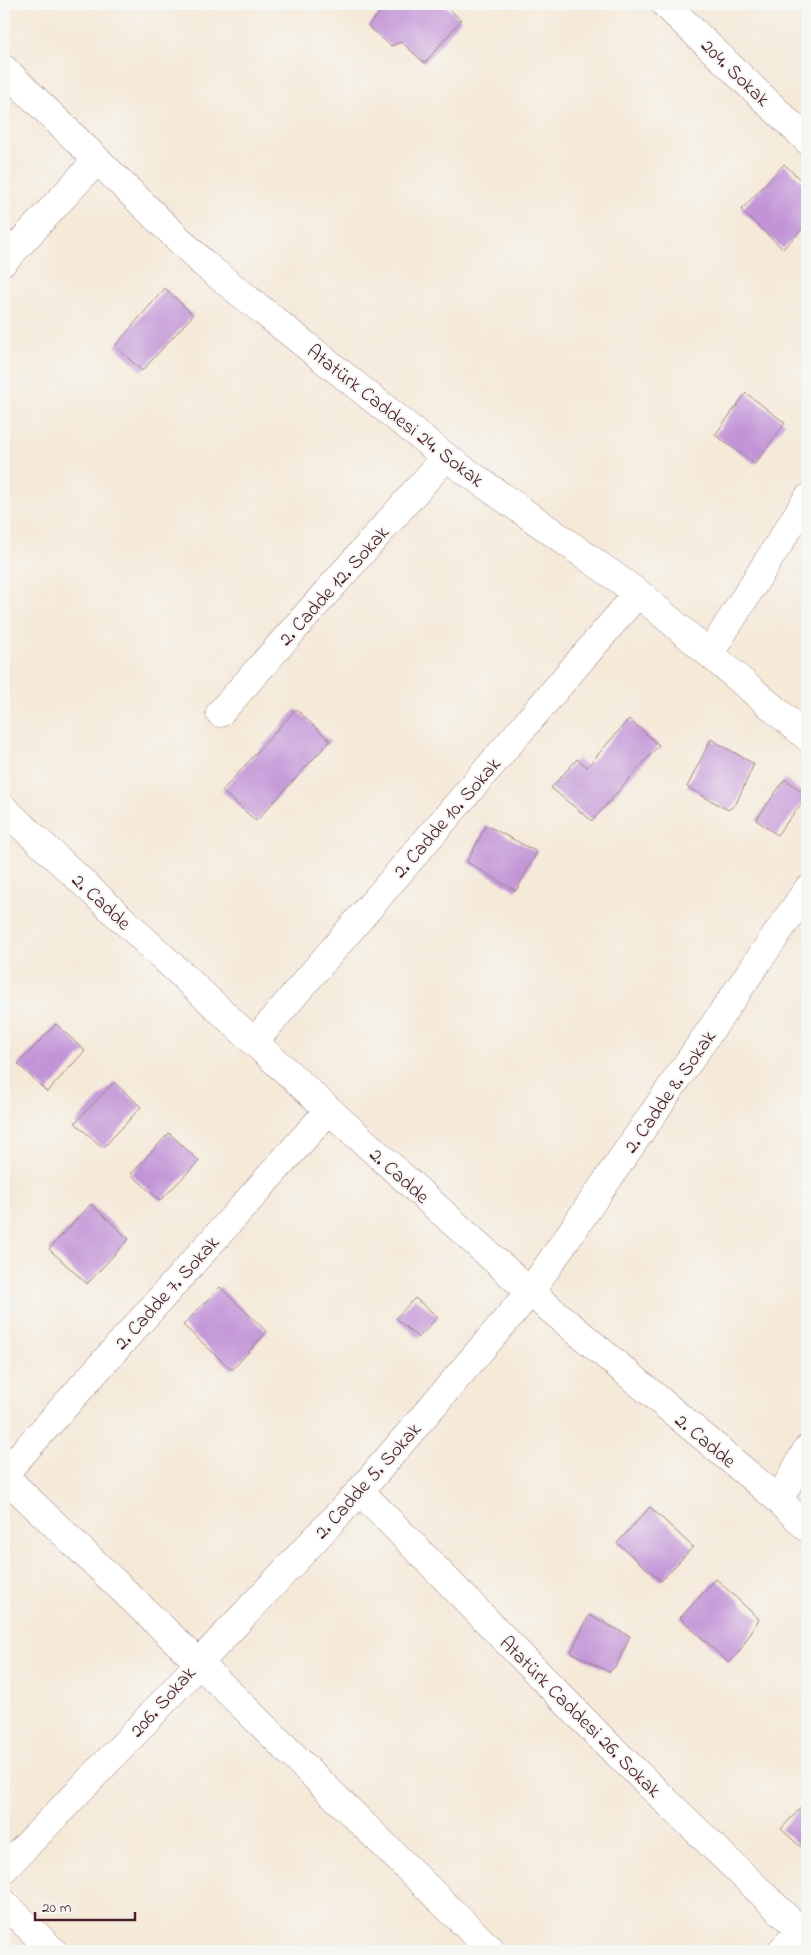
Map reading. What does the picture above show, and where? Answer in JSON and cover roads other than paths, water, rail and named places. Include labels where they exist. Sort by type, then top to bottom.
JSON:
[{"type":"street","name":"204. Sokak","points":[[665,4],[807,140]]},
{"type":"street","name":"Atatürk Caddesi 24. Sokak","points":[[4,69],[204,264],[446,457],[638,593],[807,737]]},
{"type":"street","points":[[4,261],[97,160]]},
{"type":"street","name":"2. Cadde 12. Sokak","points":[[220,713],[446,457]]},
{"type":"street","points":[[710,653],[807,499]]},
{"type":"street","name":"2. Cadde 10. Sokak","points":[[254,1042],[638,593]]},
{"type":"street","name":"2. Cadde","points":[[4,809],[254,1042],[530,1292],[779,1500],[807,1528]]},
{"type":"street","name":"2. Cadde 8. Sokak","points":[[530,1292],[807,890]]},
{"type":"street","name":"2. Cadde 7. Sokak","points":[[4,1475],[329,1110]]},
{"type":"street","name":"2. Cadde 5. Sokak","points":[[199,1663],[360,1491],[530,1292]]},
{"type":"street","points":[[779,1500],[807,1449]]},
{"type":"street","name":"206. Sokak","points":[[4,1475],[199,1663],[4,1869]]},
{"type":"street","name":"Atatürk Caddesi 26. Sokak","points":[[360,1491],[605,1742],[805,1931]]},
{"type":"street","points":[[199,1663],[492,1951]]},
{"type":"street","points":[[4,1903],[52,1951]]},
{"type":"street","points":[[782,1951],[805,1931]]}]
